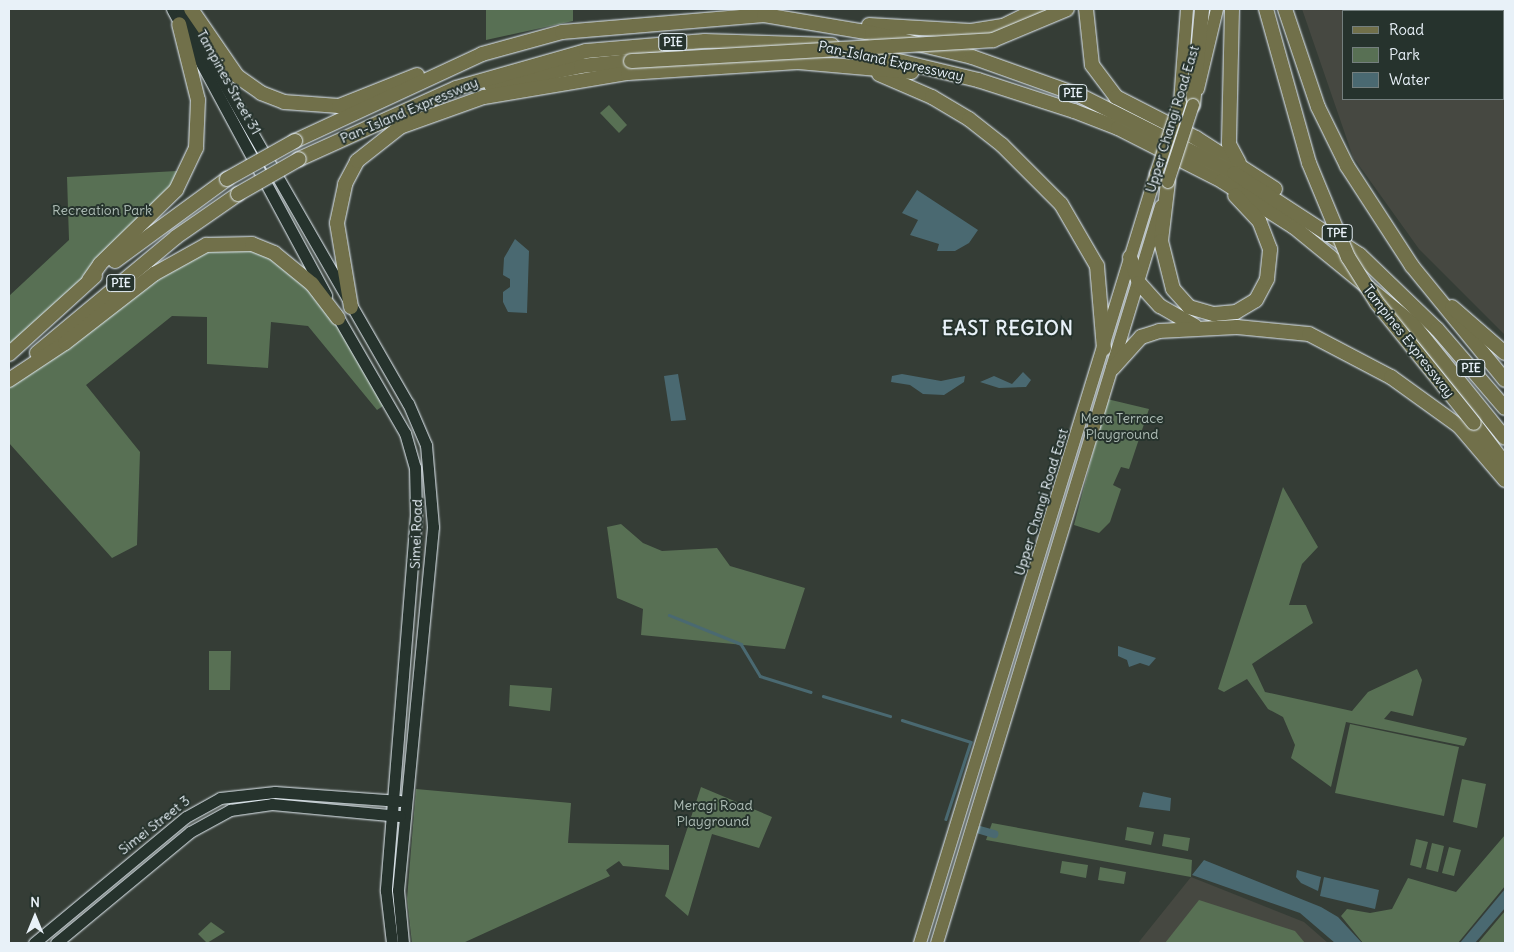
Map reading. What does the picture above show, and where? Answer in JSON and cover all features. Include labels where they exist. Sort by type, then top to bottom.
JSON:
[{"type":"highway","points":[[191,9],[237,76],[261,93],[311,106],[338,106],[455,60],[482,54]]},
{"type":"highway","points":[[818,23],[971,31],[1002,26],[1038,9]]},
{"type":"highway","points":[[350,135],[459,95],[530,77],[631,61],[993,40],[1067,9]]},
{"type":"highway","points":[[1086,9],[1092,66],[1116,97],[1240,164],[1306,215]]},
{"type":"highway","points":[[1186,103],[1202,9]]},
{"type":"highway","points":[[1232,9],[1229,144],[1240,164]]},
{"type":"highway","name":"Tampines Expressway","points":[[1266,9],[1308,163],[1348,257],[1377,303],[1505,464]]},
{"type":"highway","points":[[1285,9],[1318,107],[1386,230],[1505,380]]},
{"type":"highway","name":"Pan-Island Expressway","points":[[9,354],[89,280],[226,179],[294,141],[482,54],[562,32],[673,20],[764,16],[818,23],[972,57],[1082,96],[1124,114],[1306,215],[1392,284],[1505,408]]},
{"type":"highway","points":[[89,280],[100,264],[176,190],[196,148],[198,100],[179,24]]},
{"type":"highway","name":"Pan-Island Expressway","points":[[9,376],[176,237],[238,194],[299,159],[425,101],[502,73],[586,51],[656,43],[833,45],[1005,91],[1118,128],[1222,181],[1294,227],[1413,324],[1505,438]]},
{"type":"highway","points":[[351,307],[338,249],[339,207],[357,161],[373,144],[400,127],[484,98],[628,73],[790,62],[904,71],[1005,91]]},
{"type":"highway","points":[[860,68],[925,94],[969,120],[1002,145],[1061,204],[1097,266],[1104,349]]},
{"type":"highway","points":[[530,77],[587,81]]},
{"type":"highway","points":[[1168,182],[1161,241],[1173,289],[1189,307],[1214,314],[1236,312],[1256,300],[1267,279],[1270,249],[1259,221],[1222,181]]},
{"type":"highway","points":[[9,380],[65,344],[154,274],[206,245],[252,244],[274,253],[312,284],[338,318]]},
{"type":"highway","points":[[1130,257],[1139,282],[1179,320],[1200,328]]},
{"type":"highway","points":[[1439,298],[1464,314],[1505,353]]},
{"type":"highway","points":[[1113,368],[1141,337],[1159,331],[1200,328],[1308,334],[1391,377],[1459,426],[1505,480]]},
{"type":"main road","name":"Tampines Street 31","points":[[172,9],[179,24],[266,168]]},
{"type":"main road","name":"Tampines Street 31","points":[[181,9],[266,168]]},
{"type":"main road","name":"Upper Changi Road East","points":[[920,943],[973,769],[998,695],[1156,174],[1186,103],[1187,9]]},
{"type":"main road","name":"Upper Changi Road East","points":[[937,943],[1025,665],[1168,182],[1186,103],[1215,13]]},
{"type":"main road","name":"Simei Road","points":[[266,168],[351,307],[415,417],[432,481],[430,572],[398,890],[403,943]]},
{"type":"main road","name":"Simei Road","points":[[266,168],[338,318],[405,433],[415,467],[416,514],[386,891],[392,943]]},
{"type":"main road","points":[[1111,321],[1127,319]]},
{"type":"main road","points":[[1006,667],[1025,665]]},
{"type":"main road","points":[[998,695],[1017,689]]},
{"type":"main road","points":[[973,769],[993,766]]},
{"type":"main road","name":"Simei Street 3","points":[[34,943],[186,817],[220,798],[275,792],[407,801]]},
{"type":"main road","name":"Simei Street 3","points":[[56,943],[190,832],[230,810],[272,804],[406,816]]},
{"type":"main road","points":[[386,891],[393,886],[398,890]]},
{"type":"shaded area","points":[[1302,9],[1505,9],[1505,335],[1419,249],[1353,157]]},
{"type":"shaded area","points":[[1191,877],[1304,922],[1328,943],[1138,943]]},
{"type":"green space","points":[[486,9],[573,9],[573,21],[486,40]]},
{"type":"green space","points":[[609,105],[627,125],[619,133],[600,113]]},
{"type":"green space","name":"Recreation Park","points":[[177,171],[176,181],[51,311],[9,346],[9,296],[69,240],[67,177]]},
{"type":"green space","points":[[252,247],[292,269],[335,319],[386,404],[377,410],[308,326],[271,322],[268,368],[207,364],[207,317],[172,316],[86,385],[140,452],[137,545],[112,558],[9,443],[9,382],[135,292],[206,248]]},
{"type":"green space","name":"Mera Terrace Playground","points":[[1107,399],[1149,409],[1129,469],[1121,467],[1113,485],[1121,489],[1110,522],[1099,533],[1074,525]]},
{"type":"green space","points":[[1283,487],[1318,547],[1302,564],[1289,605],[1306,605],[1313,623],[1252,664],[1265,692],[1352,711],[1368,692],[1417,669],[1422,680],[1413,716],[1391,711],[1384,719],[1467,738],[1464,746],[1346,722],[1331,787],[1291,758],[1295,745],[1283,717],[1268,709],[1247,679],[1224,692],[1218,689]]},
{"type":"green space","points":[[621,524],[643,543],[662,551],[717,548],[730,566],[805,588],[785,649],[641,635],[643,609],[617,598],[607,527]]},
{"type":"green space","points":[[209,651],[231,651],[230,690],[209,690]]},
{"type":"green space","points":[[510,685],[552,688],[550,711],[509,706]]},
{"type":"green space","points":[[1350,724],[1459,747],[1444,816],[1335,793]]},
{"type":"green space","points":[[1462,779],[1486,784],[1477,828],[1453,822]]},
{"type":"green space","name":"Meragi Road Playground","points":[[701,787],[772,817],[759,848],[712,834],[688,916],[665,896]]},
{"type":"green space","points":[[416,789],[571,803],[568,843],[669,845],[669,870],[623,866],[619,861],[606,870],[610,876],[463,943],[412,943],[407,899]]},
{"type":"green space","points":[[992,823],[1192,860],[1191,877],[986,840]]},
{"type":"green space","points":[[1127,827],[1154,832],[1151,845],[1125,840]]},
{"type":"green space","points":[[1164,834],[1190,838],[1188,851],[1162,846]]},
{"type":"green space","points":[[1505,835],[1505,886],[1458,943],[1363,943],[1341,916],[1347,909],[1370,913],[1392,909],[1408,878],[1456,892]]},
{"type":"green space","points":[[1416,839],[1428,842],[1421,868],[1410,865]]},
{"type":"green space","points":[[1432,843],[1444,846],[1438,872],[1426,869]]},
{"type":"green space","points":[[1449,847],[1461,850],[1454,876],[1442,873]]},
{"type":"green space","points":[[1062,861],[1088,865],[1086,878],[1060,873]]},
{"type":"green space","points":[[1100,867],[1126,872],[1124,884],[1098,880]]},
{"type":"green space","points":[[1199,900],[1295,931],[1305,943],[1165,943]]},
{"type":"green space","points":[[1505,911],[1505,943],[1478,943]]},
{"type":"green space","points":[[211,922],[225,932],[207,943],[198,934]]},
{"type":"water","points":[[917,190],[978,230],[969,243],[955,251],[937,251],[939,244],[910,235],[918,220],[902,213]]},
{"type":"water","points":[[515,239],[529,251],[527,313],[508,312],[503,302],[503,292],[510,287],[510,279],[503,275],[504,258]]},
{"type":"water","points":[[1023,372],[1031,380],[1026,387],[999,388],[980,382],[994,376],[1012,384]]},
{"type":"water","points":[[678,374],[686,420],[671,421],[664,376]]},
{"type":"water","points":[[902,374],[941,381],[965,376],[964,382],[944,395],[923,394],[910,385],[891,382],[892,376]]},
{"type":"water","points":[[1118,646],[1156,658],[1149,666],[1140,663],[1129,667],[1127,660],[1118,656]]},
{"type":"water","points":[[1143,792],[1171,798],[1170,811],[1139,807]]},
{"type":"water","points":[[1204,860],[1321,907],[1338,917],[1362,943],[1335,943],[1300,913],[1192,875]]},
{"type":"water","points":[[1297,870],[1321,877],[1318,891],[1301,883],[1296,877]]},
{"type":"water","points":[[1324,877],[1379,890],[1375,909],[1320,896]]},
{"type":"water","points":[[1505,889],[1505,908],[1475,943],[1460,943]]},
{"type":"waterway","points":[[669,615],[741,644],[760,676],[811,692]]},
{"type":"waterway","points":[[823,696],[890,716]]},
{"type":"waterway","points":[[902,720],[971,742],[946,819]]},
{"type":"waterway","points":[[980,830],[994,834]]},
{"type":"district","name":"EAST REGION","points":[[1008,329]]}]
